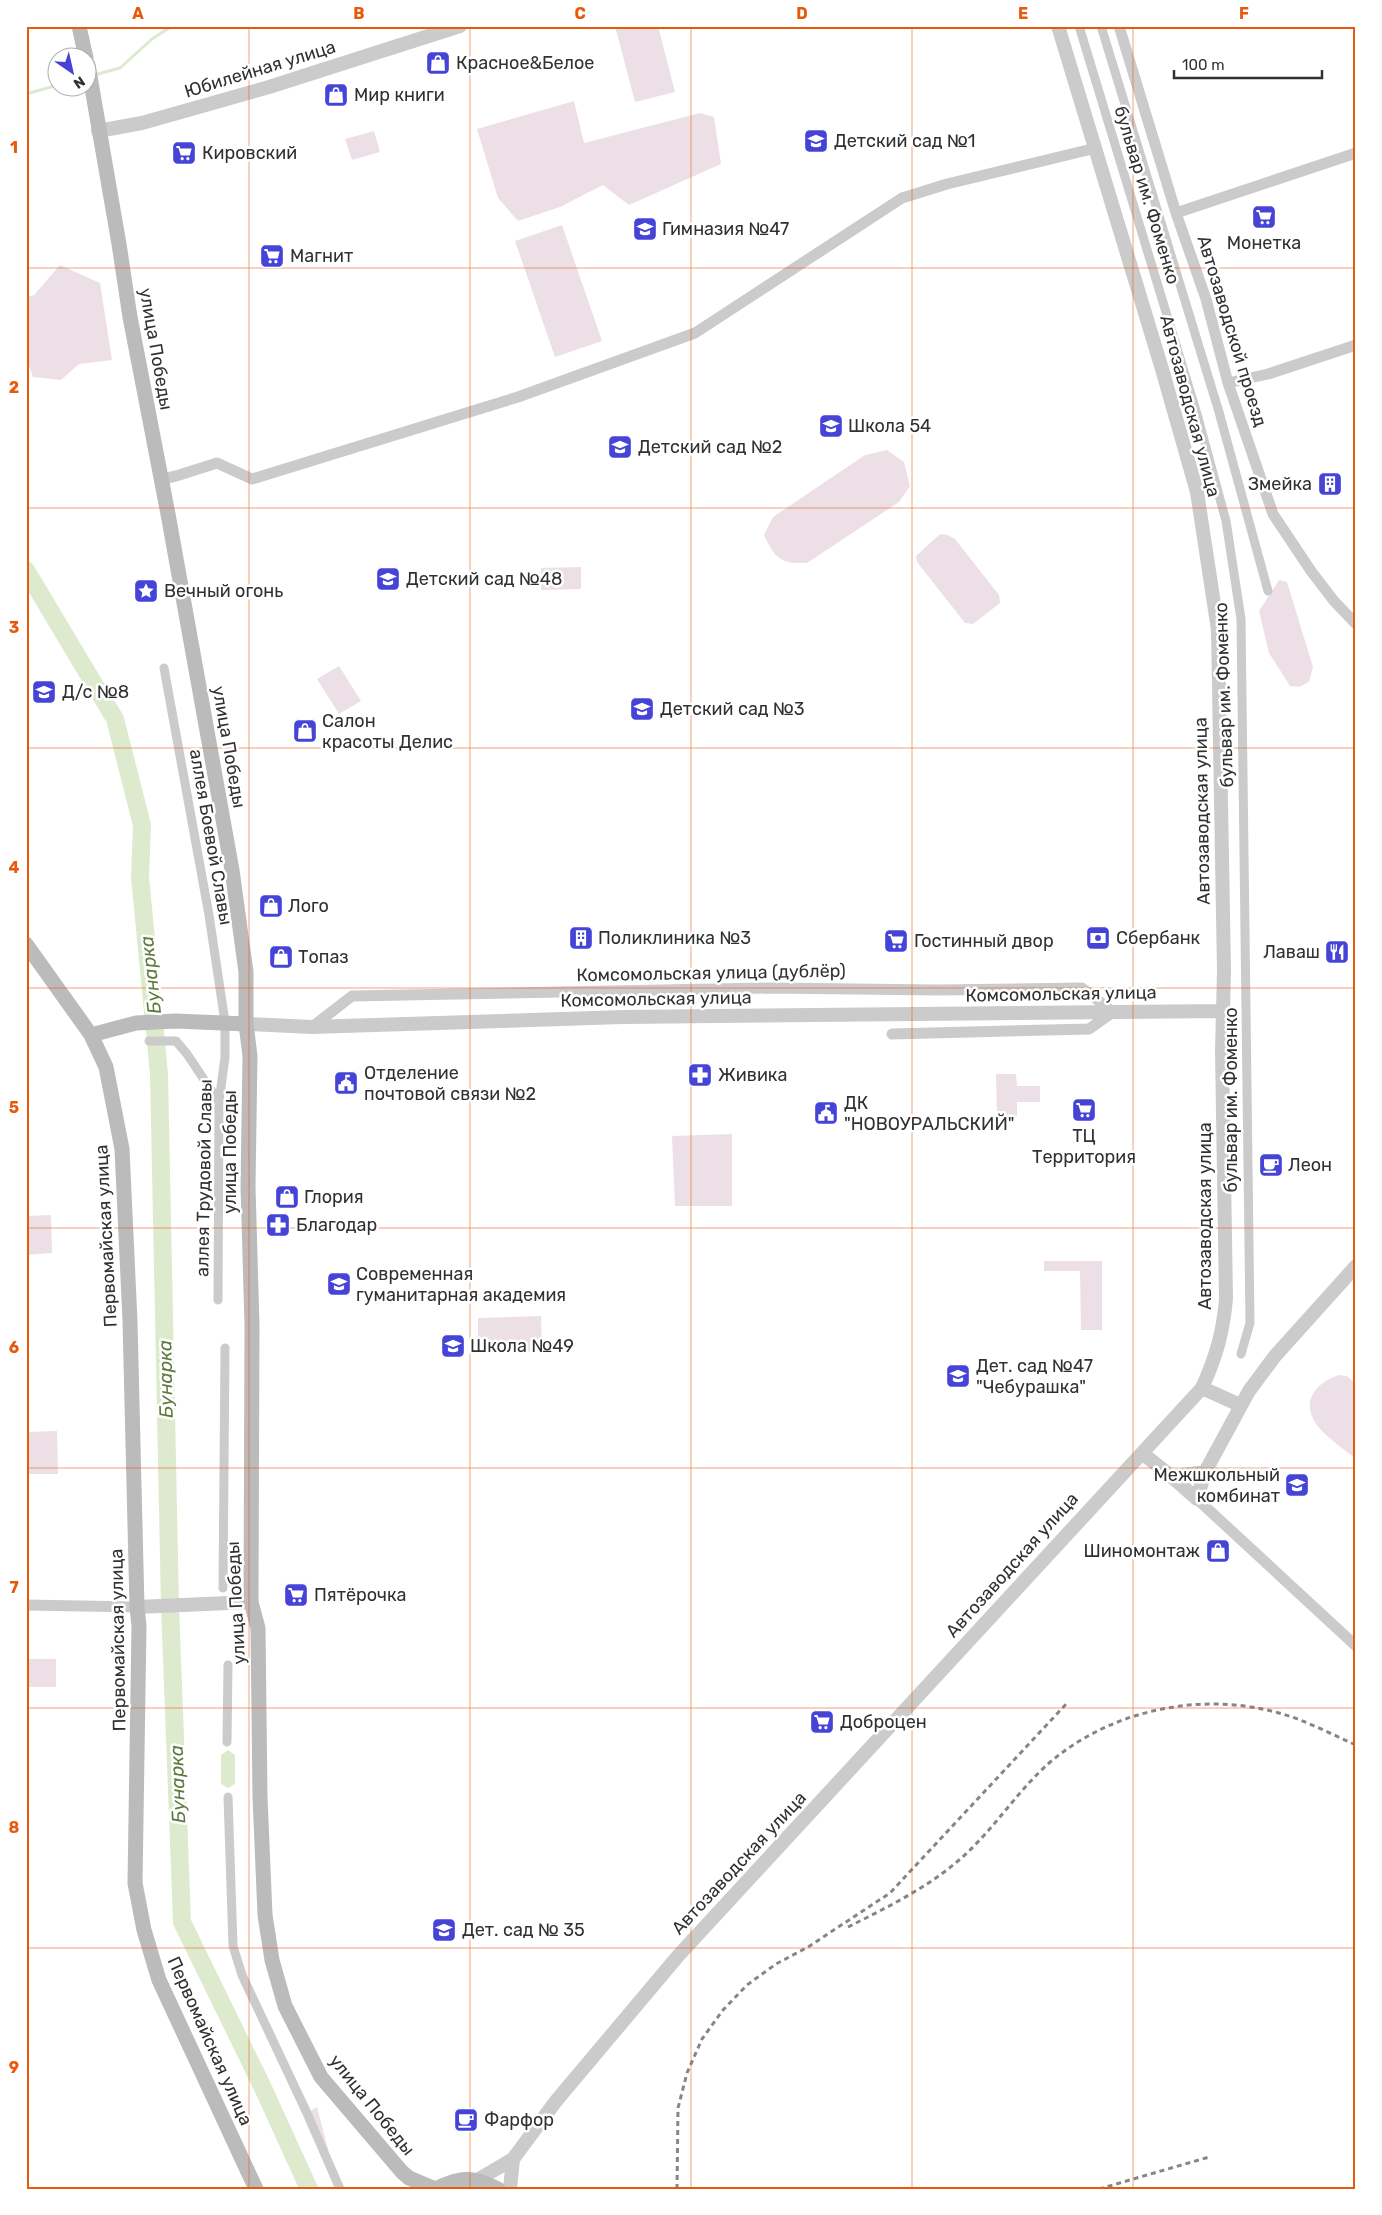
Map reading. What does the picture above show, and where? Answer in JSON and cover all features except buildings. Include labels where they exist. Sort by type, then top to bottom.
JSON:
[{"type":"main road","points":[[79,26],[84,48]]},
{"type":"main road","name":"улица Победы","points":[[93,98],[130,317],[162,479],[232,870],[246,972],[246,1024],[250,1056],[248,1186],[252,1333],[251,1602],[258,1628],[260,1806],[265,1915],[272,1960],[286,2006],[322,2077],[409,2183]]},
{"type":"main road","points":[[26,944],[91,1036]]},
{"type":"main road","name":"Комсомольская улица","points":[[91,1036],[136,1023],[176,1022],[225,1017],[246,1024]]},
{"type":"main road","name":"Первомайская улица","points":[[91,1036],[106,1068],[122,1149],[130,1321],[137,1607],[140,1626],[135,1883],[144,1930],[160,1980],[256,2189]]},
{"type":"main road","points":[[409,2183],[435,2189],[457,2179],[479,2180],[498,2189]]},
{"type":"street","name":"Юбилейная улица","points":[[98,131],[142,123],[269,87],[460,26]]},
{"type":"street","name":"Автозаводская улица","points":[[513,2159],[556,2101],[678,1956],[1202,1388],[1215,1359],[1224,1327],[1226,1299],[1218,630],[1197,492],[1096,148],[1058,26]]},
{"type":"street","name":"бульвар им. Фоменко","points":[[1079,26],[1198,414],[1226,522],[1241,619],[1250,1323],[1240,1354]]},
{"type":"street","name":"бульвар им. Фоменко","points":[[1101,26],[1219,412],[1268,591]]},
{"type":"street","name":"Автозаводской проезд","points":[[1120,26],[1176,213],[1206,299],[1228,383],[1273,514],[1317,579],[1334,601],[1356,624]]},
{"type":"street","points":[[162,479],[217,463],[252,479],[518,397],[695,332],[902,198],[947,184],[1096,148]]},
{"type":"street","points":[[1176,213],[1356,153]]},
{"type":"street","points":[[1228,383],[1268,374],[1356,345]]},
{"type":"street","name":"аллея Боевой Славы","points":[[164,668],[207,905],[225,1017],[225,1057]]},
{"type":"street","name":"Комсомольская улица (дублёр)","points":[[312,1027],[352,996],[770,988],[938,990],[1082,988],[1113,1012]]},
{"type":"street","name":"Комсомольская улица","points":[[246,1024],[312,1027],[623,1017],[1223,1011]]},
{"type":"street","points":[[892,1034],[1089,1029],[1113,1012]]},
{"type":"street","points":[[149,1041],[176,1041],[187,1054],[219,1102]]},
{"type":"street","name":"аллея Трудовой Славы","points":[[218,1300],[219,1102],[225,1057]]},
{"type":"street","points":[[1196,1499],[1205,1472],[1240,1404],[1275,1356],[1356,1266]]},
{"type":"street","points":[[223,1588],[225,1348]]},
{"type":"street","points":[[1202,1388],[1240,1404]]},
{"type":"street","points":[[1142,1453],[1172,1477],[1356,1646]]},
{"type":"street","points":[[1172,1477],[1205,1472]]},
{"type":"street","points":[[26,1604],[137,1607],[251,1602]]},
{"type":"street","points":[[227,1742],[228,1665]]},
{"type":"street","points":[[228,1797],[233,1946],[242,1975],[306,2111],[340,2189]]},
{"type":"street","points":[[479,2180],[513,2159]]},
{"type":"street","points":[[510,2189],[513,2159]]},
{"type":"shaded area","points":[[615,26],[658,26],[675,92],[635,102]]},
{"type":"shaded area","points":[[574,101],[584,143],[700,113],[714,117],[721,164],[629,205],[603,185],[560,207],[518,221],[498,198],[477,129]]},
{"type":"shaded area","points":[[374,131],[380,152],[352,160],[345,139]]},
{"type":"shaded area","points":[[562,225],[602,341],[555,357],[515,241]]},
{"type":"shaded area","points":[[60,265],[100,283],[112,360],[79,364],[61,380],[33,377],[26,357],[26,297],[34,295]]},
{"type":"shaded area","points":[[887,450],[904,462],[910,486],[899,502],[807,563],[785,561],[776,555],[764,535],[773,517],[865,455]]},
{"type":"shaded area","points":[[940,534],[948,535],[955,539],[999,595],[1000,603],[973,624],[965,623],[917,562],[916,556]]},
{"type":"shaded area","points":[[581,567],[581,589],[541,590],[541,568]]},
{"type":"shaded area","points":[[1279,580],[1287,582],[1313,667],[1309,682],[1299,687],[1290,686],[1269,653],[1259,611]]},
{"type":"shaded area","points":[[339,666],[361,701],[339,714],[317,679]]},
{"type":"shaded area","points":[[996,1074],[1016,1074],[1017,1086],[1040,1086],[1040,1102],[1017,1102],[1017,1116],[997,1117]]},
{"type":"shaded area","points":[[732,1134],[732,1206],[675,1206],[672,1136]]},
{"type":"shaded area","points":[[51,1215],[52,1253],[26,1255],[26,1216]]},
{"type":"shaded area","points":[[1044,1261],[1102,1261],[1102,1330],[1081,1330],[1080,1271],[1044,1271]]},
{"type":"shaded area","points":[[541,1316],[542,1351],[478,1353],[478,1318]]},
{"type":"shaded area","points":[[1339,1375],[1347,1376],[1356,1384],[1356,1459],[1322,1431],[1311,1413],[1311,1397],[1315,1390],[1329,1379]]},
{"type":"shaded area","points":[[57,1431],[58,1474],[26,1474],[26,1432]]},
{"type":"shaded area","points":[[26,1659],[56,1659],[56,1687],[26,1687]]},
{"type":"shaded area","points":[[228,1750],[235,1755],[235,1784],[228,1788],[221,1784],[221,1755]]},
{"type":"shaded area","points":[[317,2107],[330,2157],[309,2112]]},
{"type":"waterway","name":"Бунарка","points":[[98,74],[120,68],[152,39],[172,26]]},
{"type":"waterway","name":"Бунарка","points":[[26,94],[48,88]]},
{"type":"waterway","name":"Бунарка","points":[[26,570],[115,719],[142,825],[140,877],[159,1074],[170,1606],[182,1922],[263,2088],[309,2189]]},
{"type":"railway","points":[[677,2189],[678,2108],[687,2073],[702,2039],[723,2010],[747,1985],[776,1964],[808,1947],[890,1893],[1068,1702]]},
{"type":"railway","points":[[848,1927],[896,1902],[942,1874],[979,1841],[1027,1785],[1048,1764],[1072,1745],[1099,1730],[1128,1718],[1157,1710],[1188,1705],[1218,1704],[1249,1707],[1298,1719],[1356,1745]]},
{"type":"railway","points":[[1099,2189],[1209,2157]]},
{"type":"place","name":"Красное&Белое","points":[[438,63]]},
{"type":"place","name":"Мир книги","points":[[336,95]]},
{"type":"place","name":"Детский сад №1","points":[[816,141]]},
{"type":"place","name":"Кировский","points":[[184,153]]},
{"type":"place","name":"Монетка","points":[[1264,217]]},
{"type":"place","name":"Гимназия №47","points":[[645,229]]},
{"type":"place","name":"Магнит","points":[[272,256]]},
{"type":"place","name":"Школа 54","points":[[831,426]]},
{"type":"place","name":"Детский сад №2","points":[[620,447]]},
{"type":"place","name":"Змейка","points":[[1330,484]]},
{"type":"place","name":"Детский сад №48","points":[[388,579]]},
{"type":"place","name":"Вечный огонь","points":[[146,591]]},
{"type":"place","name":"Д/с №8","points":[[44,692]]},
{"type":"place","name":"Детский сад №3","points":[[642,709]]},
{"type":"place","name":"Салон красоты Делис","points":[[305,731]]},
{"type":"place","name":"Лого","points":[[271,906]]},
{"type":"place","name":"Поликлиника №3","points":[[581,938]]},
{"type":"place","name":"Сбербанк","points":[[1098,938]]},
{"type":"place","name":"Гостинный двор","points":[[896,941]]},
{"type":"place","name":"Лаваш","points":[[1337,952]]},
{"type":"place","name":"Топаз","points":[[281,957]]},
{"type":"place","name":"Живика","points":[[700,1075]]},
{"type":"place","name":"Отделение почтовой связи №2","points":[[346,1083]]},
{"type":"place","name":"ТЦ Территория","points":[[1084,1110]]},
{"type":"place","name":"ДК \"НОВОУРАЛЬСКИЙ\"","points":[[826,1113]]},
{"type":"place","name":"Леон","points":[[1271,1165]]},
{"type":"place","name":"Глория","points":[[287,1197]]},
{"type":"place","name":"Благодар","points":[[278,1225]]},
{"type":"place","name":"Современная гуманитарная академия","points":[[339,1284]]},
{"type":"place","name":"Школа №49","points":[[453,1346]]},
{"type":"place","name":"Дет. сад №47 \"Чебурашка\"","points":[[958,1376]]},
{"type":"place","name":"Межшкольный комбинат","points":[[1297,1485]]},
{"type":"place","name":"Шиномонтаж","points":[[1218,1551]]},
{"type":"place","name":"Пятёрочка","points":[[296,1595]]},
{"type":"place","name":"Доброцен","points":[[822,1722]]},
{"type":"place","name":"Дет. сад № 35","points":[[444,1930]]},
{"type":"place","name":"Фарфор","points":[[466,2120]]}]
